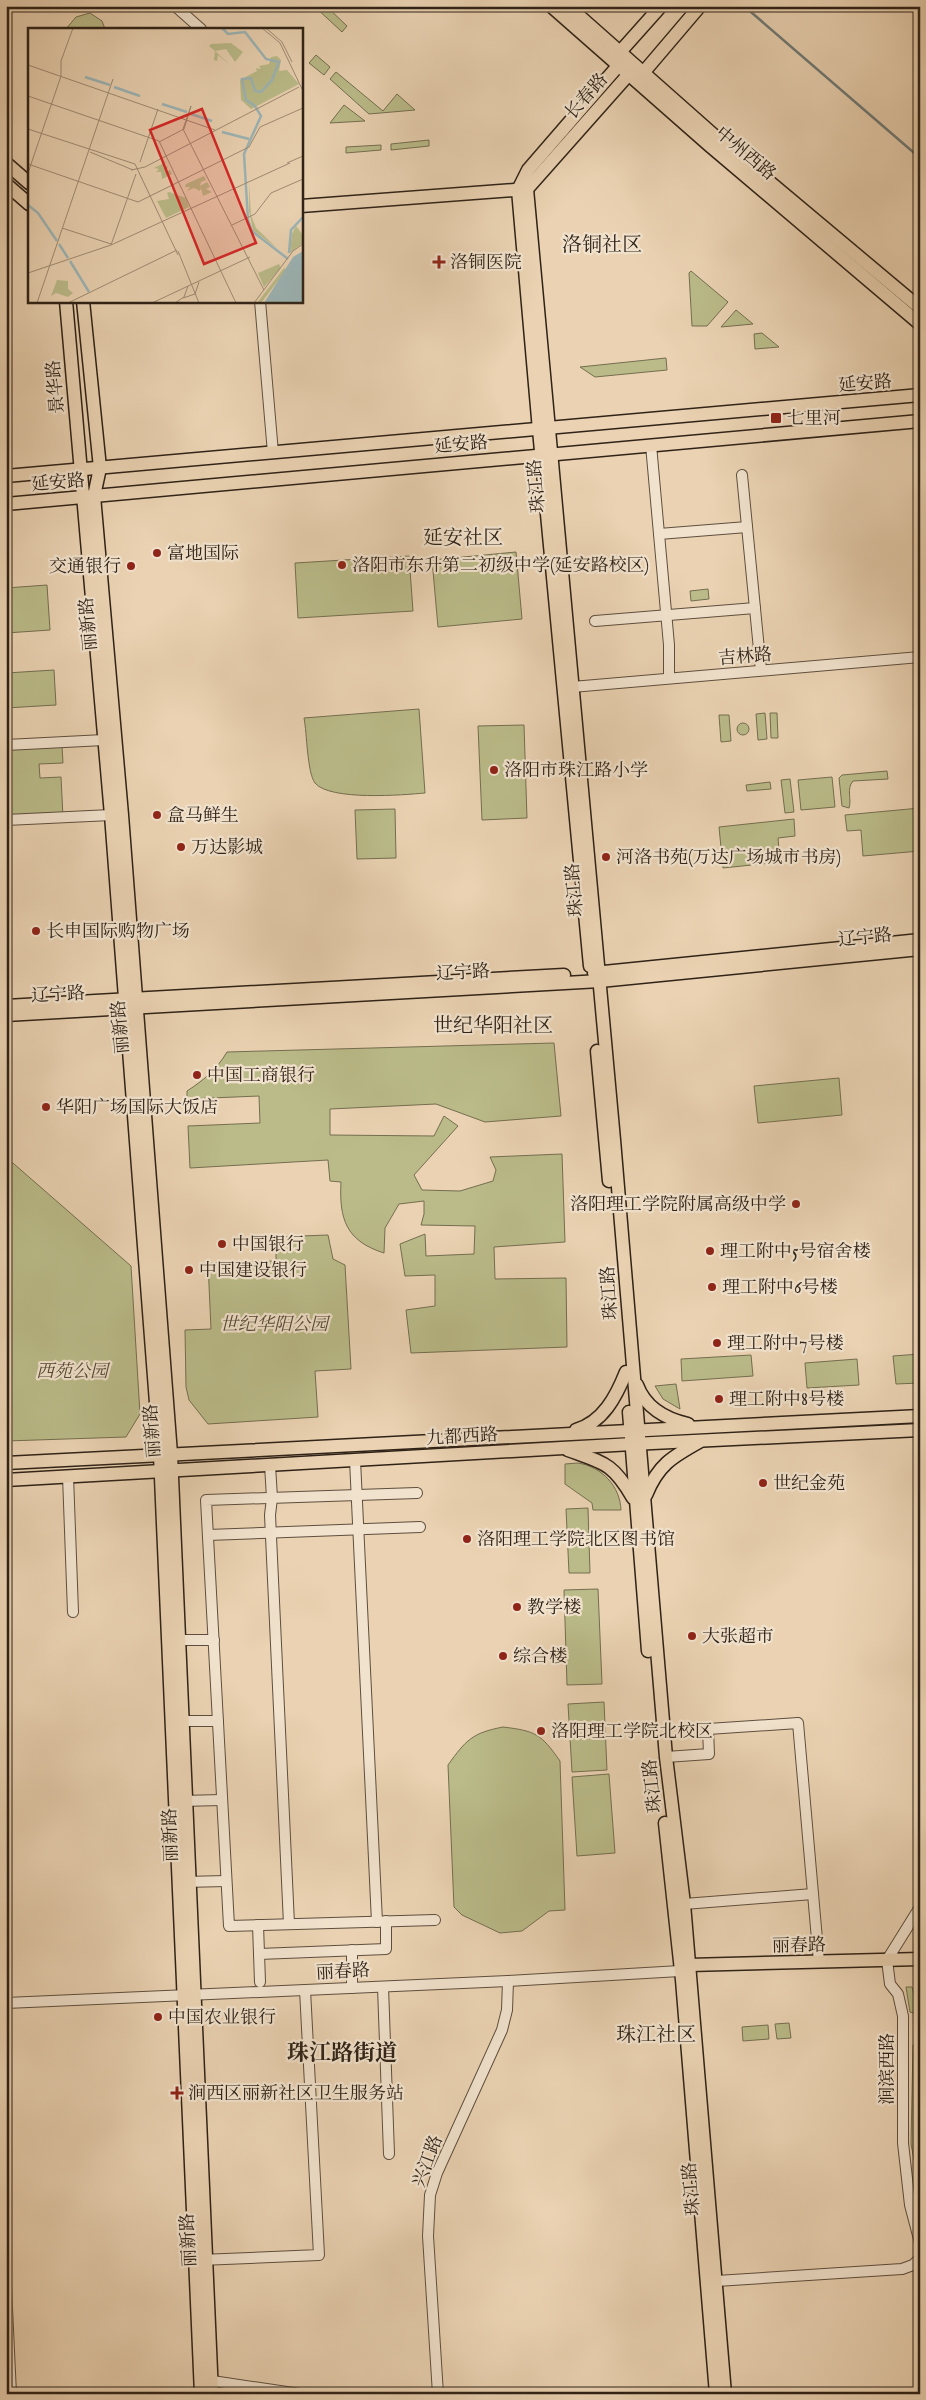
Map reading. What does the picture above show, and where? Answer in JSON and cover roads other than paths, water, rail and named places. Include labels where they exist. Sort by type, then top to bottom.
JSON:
[{"type":"main road","name":"中州西路","points":[[551,6],[920,324]]},
{"type":"main road","name":"中州西路","points":[[568,6],[716,137],[920,308]]},
{"type":"main road","points":[[620,52],[661,6]]},
{"type":"main road","points":[[643,73],[700,6]]},
{"type":"main road","name":"长春路","points":[[620,52],[623,70]]},
{"type":"main road","name":"长春路","points":[[623,70],[643,73]]},
{"type":"main road","name":"长春路","points":[[523,189],[528,170],[623,70]]},
{"type":"main road","points":[[6,163],[28,182]]},
{"type":"main road","points":[[6,184],[28,203]]},
{"type":"main road","points":[[302,206],[523,189]]},
{"type":"main road","name":"珠江路","points":[[523,189],[543,430],[572,687],[640,1499],[666,1757],[684,1904],[686,1969],[716,2394]]},
{"type":"main road","name":"景华路","points":[[66,302],[80,470]]},
{"type":"main road","name":"景华路","points":[[83,302],[100,468]]},
{"type":"main road","name":"延安路","points":[[6,476],[543,430],[920,395]]},
{"type":"main road","name":"延安路","points":[[6,504],[546,453],[920,421]]},
{"type":"main road","name":"珠江路","points":[[546,453],[595,977]]},
{"type":"main road","name":"丽新路","points":[[100,468],[88,497],[104,740],[130,1004],[166,1455],[208,2385],[201,2394]]},
{"type":"main road","name":"丽新路","points":[[80,470],[88,497],[121,805],[130,1004]]},
{"type":"main road","name":"辽宁路","points":[[595,977],[920,940]]},
{"type":"main road","name":"辽宁路","points":[[6,1015],[130,1004],[595,977],[920,949]]},
{"type":"main road","name":"辽宁路","points":[[6,1006],[130,1004]]},
{"type":"main road","points":[[565,1433],[579,1429],[598,1419],[610,1406],[629,1372]]},
{"type":"main road","points":[[560,1448],[608,1465],[640,1499],[660,1468],[704,1434],[672,1420],[654,1408],[639,1390],[629,1372]]},
{"type":"main road","name":"九都西路","points":[[6,1480],[636,1443],[704,1434],[920,1416]]},
{"type":"main road","name":"九都西路","points":[[6,1463],[635,1430],[704,1434],[920,1430]]},
{"type":"main road","name":"珠江路","points":[[640,1499],[642,1590],[686,1969],[725,2394]]},
{"type":"main road","name":"丽春路","points":[[686,1969],[889,1964],[920,1958]]},
{"type":"main road","name":"丽春路","points":[[686,1969],[819,1962],[920,1966]]},
{"type":"street","points":[[175,6],[200,28]]},
{"type":"street","points":[[260,302],[273,453]]},
{"type":"street","points":[[651,445],[666,615],[669,678]]},
{"type":"street","points":[[742,475],[761,670]]},
{"type":"street","points":[[659,534],[747,527]]},
{"type":"street","points":[[595,621],[755,608]]},
{"type":"street","name":"吉林路","points":[[572,687],[920,656]]},
{"type":"street","points":[[6,745],[104,740]]},
{"type":"street","points":[[6,820],[111,815]]},
{"type":"street","points":[[259,1954],[386,1949],[381,1921],[354,1460]]},
{"type":"street","points":[[270,1465],[272,1498],[270,1516],[289,1924]]},
{"type":"street","points":[[68,1476],[73,1612]]},
{"type":"street","points":[[417,1494],[206,1500],[229,1926],[435,1920]]},
{"type":"street","points":[[208,1535],[420,1527]]},
{"type":"street","points":[[174,1640],[214,1640]]},
{"type":"street","points":[[177,1721],[218,1721]]},
{"type":"street","points":[[666,1757],[710,1754],[708,1729],[798,1723],[819,1962]]},
{"type":"street","points":[[181,1801],[222,1800]]},
{"type":"street","points":[[184,1882],[226,1881]]},
{"type":"street","points":[[684,1904],[813,1894]]},
{"type":"street","points":[[889,1964],[920,1907]]},
{"type":"street","points":[[258,1925],[260,1982]]},
{"type":"street","points":[[352,1950],[352,1988]]},
{"type":"street","name":"涧滨西路","points":[[889,1964],[890,1984],[901,2002],[904,2059],[903,2143],[910,2205],[920,2243]]},
{"type":"street","name":"丽春路","points":[[6,2003],[508,1981],[686,1969]]},
{"type":"street","name":"兴江路","points":[[438,2394],[428,2236],[430,2194],[437,2173],[502,2030],[507,2010],[508,1981]]},
{"type":"street","points":[[383,1986],[389,2154]]},
{"type":"street","points":[[201,2260],[319,2255],[306,1990]]},
{"type":"street","points":[[716,2281],[902,2269],[919,2260]]},
{"type":"street","points":[[6,2286],[11,2394]]},
{"type":"street","points":[[208,2385],[300,2394]]},
{"type":"waterway","points":[[744,6],[920,158]]},
{"type":"place","name":"洛铜医院","points":[[439,262]]},
{"type":"place","name":"七里河","points":[[776,418]]},
{"type":"place","name":"富地国际","points":[[157,553]]},
{"type":"place","name":"洛阳市东升第二初级中学(延安路校区)","points":[[342,565]]},
{"type":"place","name":"交通银行","points":[[131,566]]},
{"type":"place","name":"洛阳市珠江路小学","points":[[494,770]]},
{"type":"place","name":"盒马鲜生","points":[[157,815]]},
{"type":"place","name":"万达影城","points":[[181,847]]},
{"type":"place","name":"河洛书苑(万达广场城市书房)","points":[[606,857]]},
{"type":"place","name":"长申国际购物广场","points":[[36,931]]},
{"type":"place","name":"中国工商银行","points":[[197,1075]]},
{"type":"place","name":"华阳广场国际大饭店","points":[[46,1107]]},
{"type":"place","name":"洛阳理工学院附属高级中学","points":[[796,1204]]},
{"type":"place","name":"中国银行","points":[[222,1244]]},
{"type":"place","name":"理工附中5号宿舍楼","points":[[710,1251]]},
{"type":"place","name":"中国建设银行","points":[[189,1270]]},
{"type":"place","name":"理工附中6号楼","points":[[712,1287]]},
{"type":"place","name":"理工附中7号楼","points":[[717,1343]]},
{"type":"place","name":"理工附中8号楼","points":[[719,1399]]},
{"type":"place","name":"世纪金苑","points":[[763,1483]]},
{"type":"place","name":"洛阳理工学院北区图书馆","points":[[467,1539]]},
{"type":"place","name":"教学楼","points":[[517,1607]]},
{"type":"place","name":"大张超市","points":[[692,1636]]},
{"type":"place","name":"综合楼","points":[[503,1656]]},
{"type":"place","name":"洛阳理工学院北校区","points":[[541,1731]]},
{"type":"place","name":"中国农业银行","points":[[158,2017]]},
{"type":"place","name":"涧西区丽新社区卫生服务站","points":[[177,2093]]},
{"type":"district","name":"洛铜社区","points":[[602,244]]},
{"type":"district","name":"延安社区","points":[[463,537]]},
{"type":"district","name":"世纪华阳社区","points":[[493,1025]]},
{"type":"district","name":"珠江社区","points":[[656,2034]]},
{"type":"district","name":"珠江路街道","points":[[342,2052]]},
{"type":"park label","name":"世纪华阳公园","points":[[274,1324]]},
{"type":"park label","name":"西苑公园","points":[[72,1371]]}]
